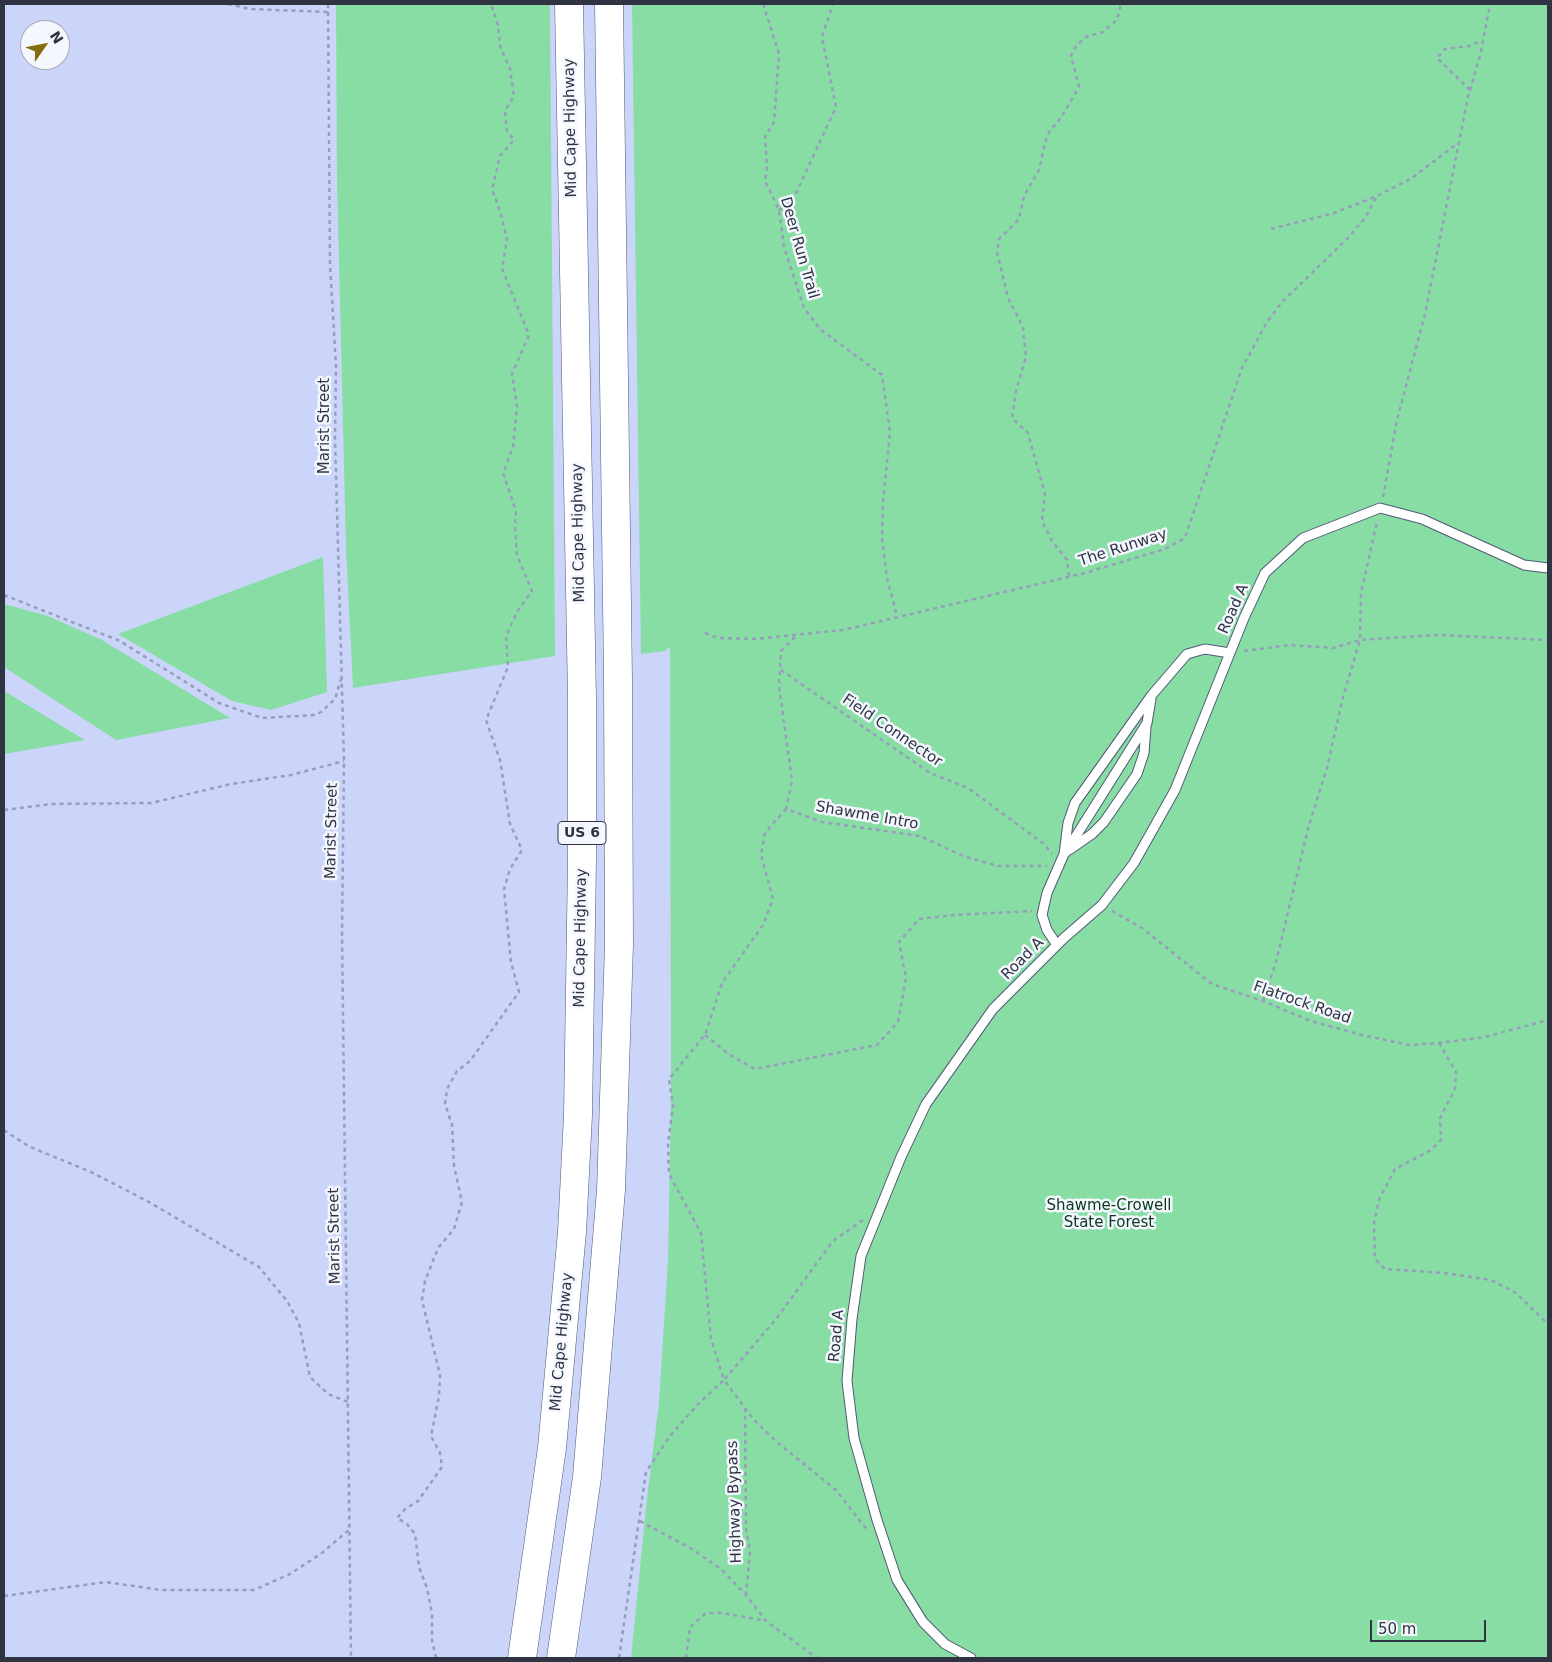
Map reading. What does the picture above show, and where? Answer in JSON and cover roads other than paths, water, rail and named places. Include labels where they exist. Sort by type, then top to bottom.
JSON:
[{"type":"highway","name":"Mid Cape Highway","points":[[522,1658],[552,1448],[572,1232],[578,1114],[582,697],[569,4]]},
{"type":"highway","name":"US 6","points":[[561,1658],[586,1477],[611,1190],[619,945],[618,679],[609,4]]},
{"type":"lane","name":"Road A","points":[[971,1658],[945,1644],[923,1622],[897,1580],[854,1438],[847,1382],[852,1319],[861,1256],[901,1157],[926,1104],[993,1009],[1056,945],[1102,905],[1134,863],[1175,790],[1230,653],[1265,573],[1302,538],[1380,508],[1422,520],[1524,565],[1548,568]]},
{"type":"lane","points":[[1056,945],[1047,930],[1042,915],[1047,893],[1064,854],[1068,822],[1075,802],[1152,696],[1187,654],[1205,649],[1230,653]]},
{"type":"lane","points":[[1064,854],[1092,834],[1104,822],[1137,774],[1144,753],[1152,696]]},
{"type":"lane","points":[[1064,854],[1147,723]]},
{"type":"park label","name":"Shawme-Crowell State Forest","points":[[1109,1214]]}]
